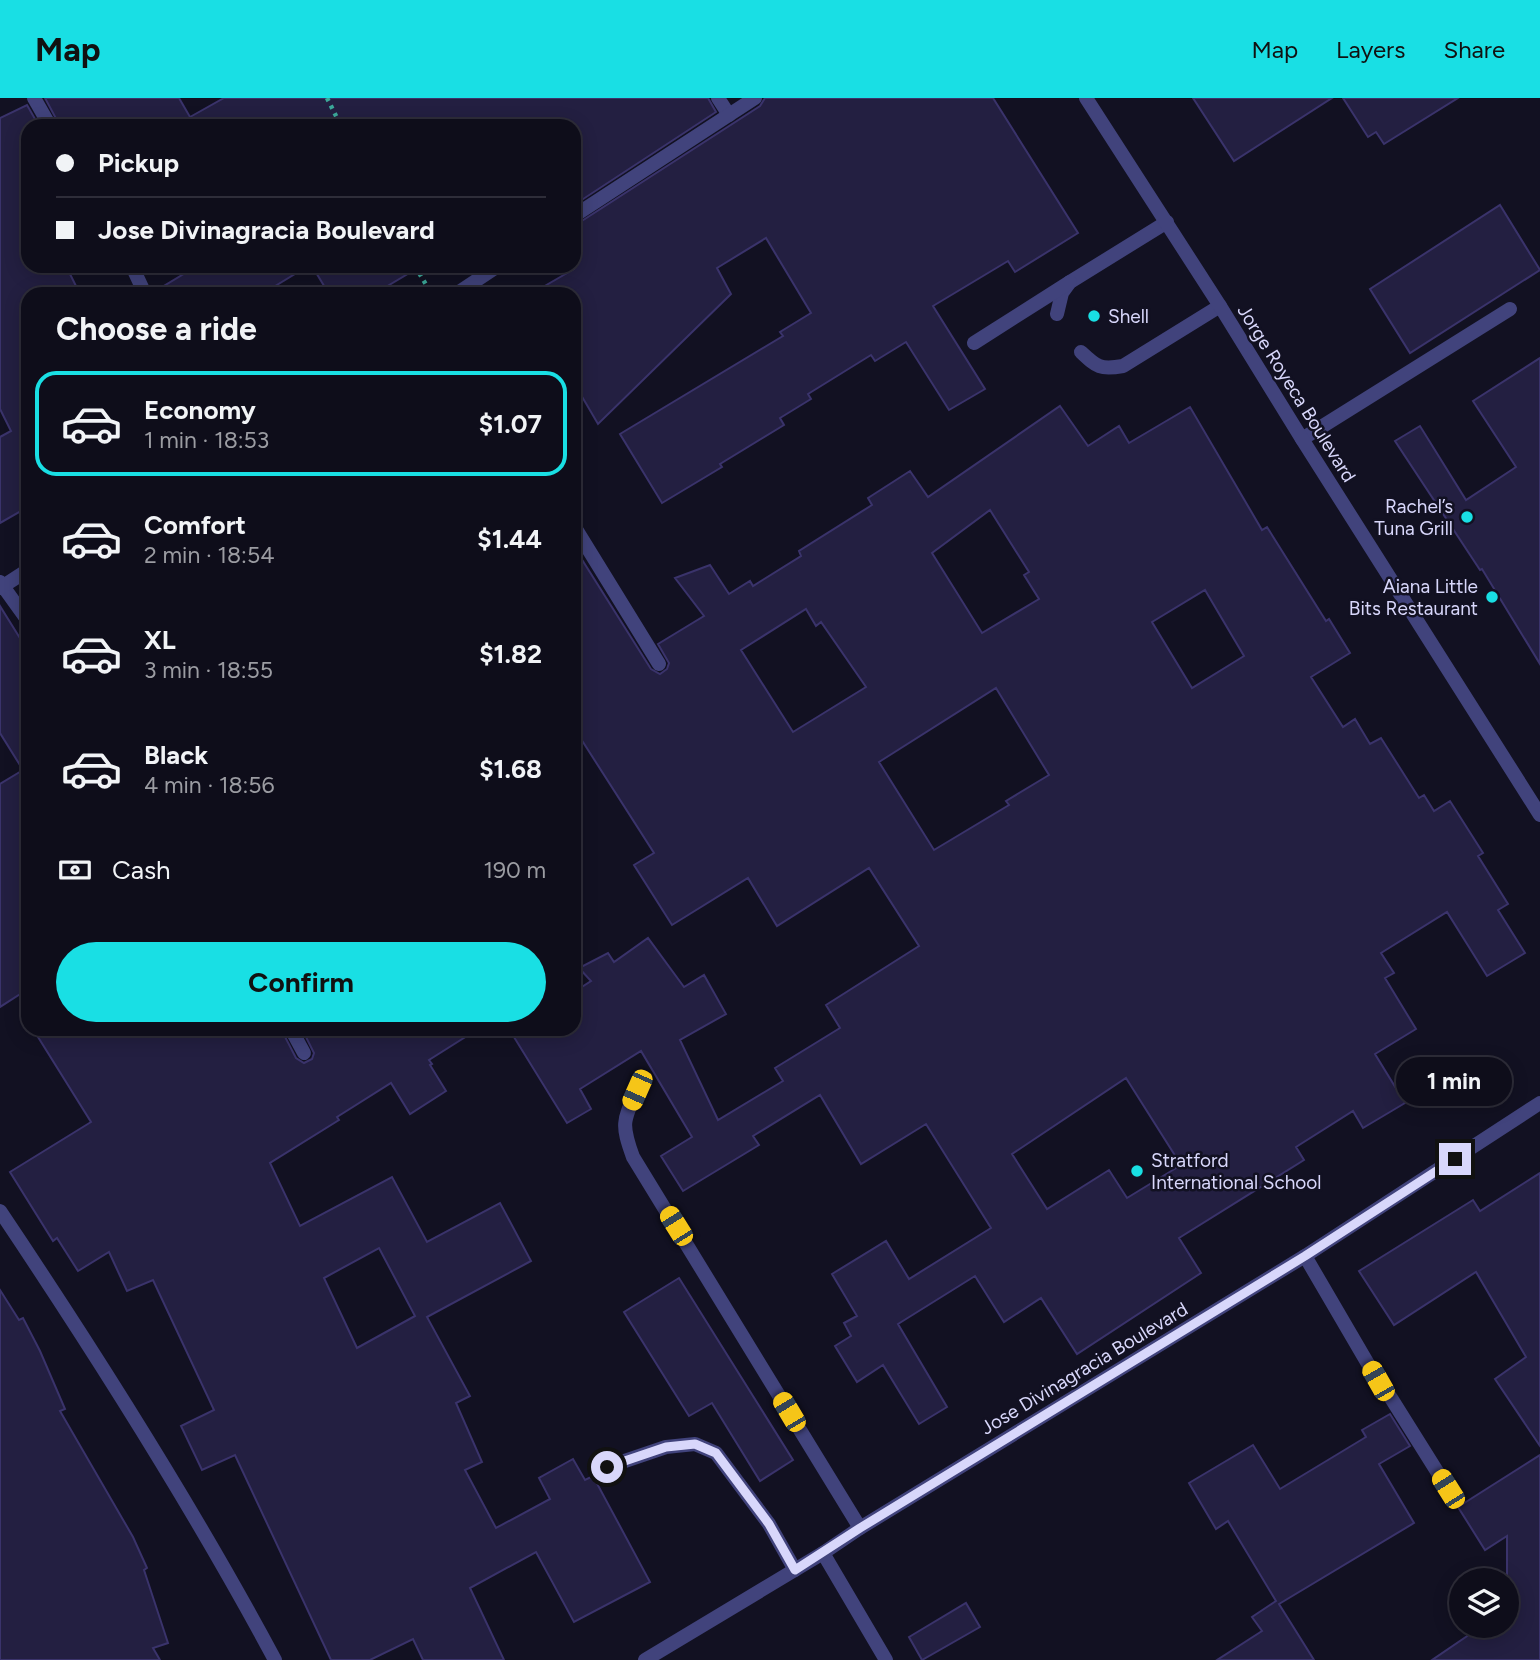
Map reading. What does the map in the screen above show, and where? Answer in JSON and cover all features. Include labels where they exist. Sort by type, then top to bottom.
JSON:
[{"type":"street","points":[[34,98],[46,119]]},
{"type":"street","points":[[718,98],[729,115]]},
{"type":"street","points":[[581,211],[755,98]]},
{"type":"street","name":"Jorge Royeca Boulevard","points":[[1086,98],[1540,815]]},
{"type":"street","points":[[974,342],[1167,222]]},
{"type":"street","points":[[466,287],[488,273]]},
{"type":"street","points":[[1057,314],[1062,293],[1070,282]]},
{"type":"street","points":[[1081,352],[1098,367],[1107,369],[1123,366],[1220,306]]},
{"type":"street","points":[[1302,439],[1510,309]]},
{"type":"street","points":[[581,537],[659,664]]},
{"type":"street","points":[[21,574],[1,585],[21,612]]},
{"type":"street","points":[[295,1036],[304,1053]]},
{"type":"street","points":[[637,1090],[624,1120],[626,1138],[633,1157],[860,1528]]},
{"type":"street","name":"Jose Divinagracia Boulevard","points":[[645,1660],[1305,1256],[1540,1103]]},
{"type":"street","points":[[0,1211],[132,1411],[275,1660]]},
{"type":"street","points":[[1305,1256],[1378,1381],[1448,1489]]},
{"type":"street","points":[[607,1467],[666,1447],[695,1444],[716,1453],[769,1524],[795,1570]]},
{"type":"street","points":[[822,1553],[886,1660]]},
{"type":"path","points":[[327,98],[338,119]]},
{"type":"building","points":[[45,98],[179,98],[190,117],[224,98],[708,98],[716,112],[581,200],[581,119],[56,119]]},
{"type":"building","points":[[765,98],[993,98],[1078,233],[1015,272],[1008,261],[933,306],[985,389],[949,410],[906,342],[875,361],[871,355],[808,394],[811,399],[780,418],[784,425],[662,503],[620,434],[783,336],[780,332],[811,313],[766,238],[717,268],[731,294],[598,424],[581,395],[581,287],[543,287],[567,273],[581,273],[581,221],[760,106]]},
{"type":"building","points":[[1193,98],[1332,98],[1234,161]]},
{"type":"building","points":[[1343,98],[1458,98],[1384,144],[1376,132],[1368,137]]},
{"type":"building","points":[[27,105],[35,119],[21,119],[21,273],[70,273],[76,287],[21,287],[21,511],[0,523],[0,437],[11,431],[0,409],[0,118]]},
{"type":"building","points":[[1500,205],[1540,270],[1410,353],[1370,289]]},
{"type":"building","points":[[185,273],[296,273],[274,287],[162,287]]},
{"type":"building","points":[[316,273],[409,273],[386,287],[325,287]]},
{"type":"building","points":[[1540,358],[1540,664],[1482,569],[1480,570],[1395,441],[1420,426],[1466,500],[1516,467],[1473,401]]},
{"type":"building","points":[[1060,406],[1088,446],[1119,426],[1129,443],[1190,407],[1262,530],[1267,527],[1326,621],[1329,619],[1350,653],[1311,677],[1343,727],[1355,719],[1370,744],[1381,738],[1419,798],[1424,795],[1434,811],[1450,801],[1483,853],[1478,856],[1508,904],[1498,910],[1525,953],[1487,976],[1447,912],[1381,953],[1394,973],[1385,978],[1416,1029],[1375,1054],[1405,1103],[1363,1128],[1353,1111],[1296,1147],[1304,1160],[1179,1238],[1201,1273],[1077,1354],[1041,1298],[1004,1322],[975,1276],[898,1324],[947,1407],[919,1424],[883,1365],[857,1382],[835,1346],[851,1336],[844,1323],[857,1316],[832,1274],[886,1241],[909,1279],[991,1228],[926,1124],[861,1164],[820,1095],[753,1136],[759,1145],[683,1191],[661,1156],[692,1137],[641,1051],[580,1089],[591,1109],[567,1123],[513,1036],[581,1036],[581,987],[591,981],[581,967],[608,953],[614,962],[648,938],[684,987],[704,975],[726,1014],[680,1040],[718,1120],[783,1081],[775,1068],[840,1028],[826,1005],[919,946],[869,868],[777,926],[748,878],[672,925],[634,865],[654,853],[581,739],[581,558],[651,669],[660,674],[667,669],[669,663],[658,644],[704,616],[675,578],[710,565],[729,594],[750,581],[753,586],[801,556],[799,551],[872,505],[868,498],[910,471],[928,497]],"holes":[[[990,510],[1029,572],[1024,575],[1039,599],[982,633],[932,553]],[[1205,590],[1244,656],[1192,688],[1152,622]],[[806,609],[816,626],[821,622],[866,687],[793,732],[741,650]],[[996,688],[1049,775],[1006,801],[1009,805],[934,850],[879,762]],[[1126,1078],[1181,1165],[1127,1198],[1109,1170],[1047,1209],[1012,1154]]]},
{"type":"building","points":[[0,606],[21,640],[21,767],[0,733]]},
{"type":"building","points":[[21,771],[21,994],[0,1007],[0,784]]},
{"type":"building","points":[[37,1036],[285,1036],[296,1058],[304,1063],[312,1059],[314,1053],[306,1036],[467,1036],[429,1060],[446,1091],[410,1114],[391,1083],[337,1117],[339,1120],[270,1163],[300,1226],[392,1177],[427,1242],[500,1203],[531,1261],[427,1317],[470,1396],[456,1403],[482,1462],[465,1470],[496,1528],[550,1499],[539,1478],[573,1459],[585,1480],[593,1476],[650,1582],[574,1622],[536,1552],[470,1588],[504,1660],[423,1660],[413,1639],[370,1660],[331,1660],[235,1455],[202,1470],[181,1426],[214,1410],[153,1280],[127,1291],[109,1252],[78,1271],[57,1238],[53,1241],[10,1172],[91,1122]],"holes":[[[379,1248],[415,1316],[357,1348],[324,1278]]]},
{"type":"building","points":[[1540,1173],[1540,1446],[1495,1379],[1526,1357],[1476,1272],[1394,1325],[1359,1271],[1473,1200],[1480,1211]]},
{"type":"building","points":[[679,1278],[793,1460],[760,1481],[712,1403],[689,1416],[624,1312]]},
{"type":"building","points":[[0,1290],[19,1320],[23,1318],[65,1409],[60,1411],[133,1537],[147,1568],[144,1570],[168,1643],[153,1648],[160,1660],[0,1660]]},
{"type":"building","points":[[1390,1414],[1410,1446],[1379,1464],[1414,1523],[1279,1604],[1314,1660],[1217,1660],[1262,1631],[1252,1617],[1276,1601],[1228,1521],[1216,1529],[1189,1483],[1253,1445],[1280,1489],[1366,1437],[1362,1430]]},
{"type":"building","points":[[1540,1455],[1540,1660],[1432,1660],[1464,1638],[1519,1638],[1519,1568],[1507,1568],[1507,1536],[1485,1550],[1458,1507]]},
{"type":"building","points":[[966,1603],[980,1627],[922,1660],[909,1637]]},
{"type":"place","name":"Shell","points":[[1094,316]]},
{"type":"place","name":"Rachel’s Tuna Grill","points":[[1467,517]]},
{"type":"place","name":"Aiana Little Bits Restaurant","points":[[1492,597]]},
{"type":"place","name":"Stratford International School","points":[[1137,1171]]},
{"type":"route","points":[[607,1467],[666,1447],[695,1444],[716,1453],[769,1524],[795,1570],[1305,1256],[1455,1159]]}]
